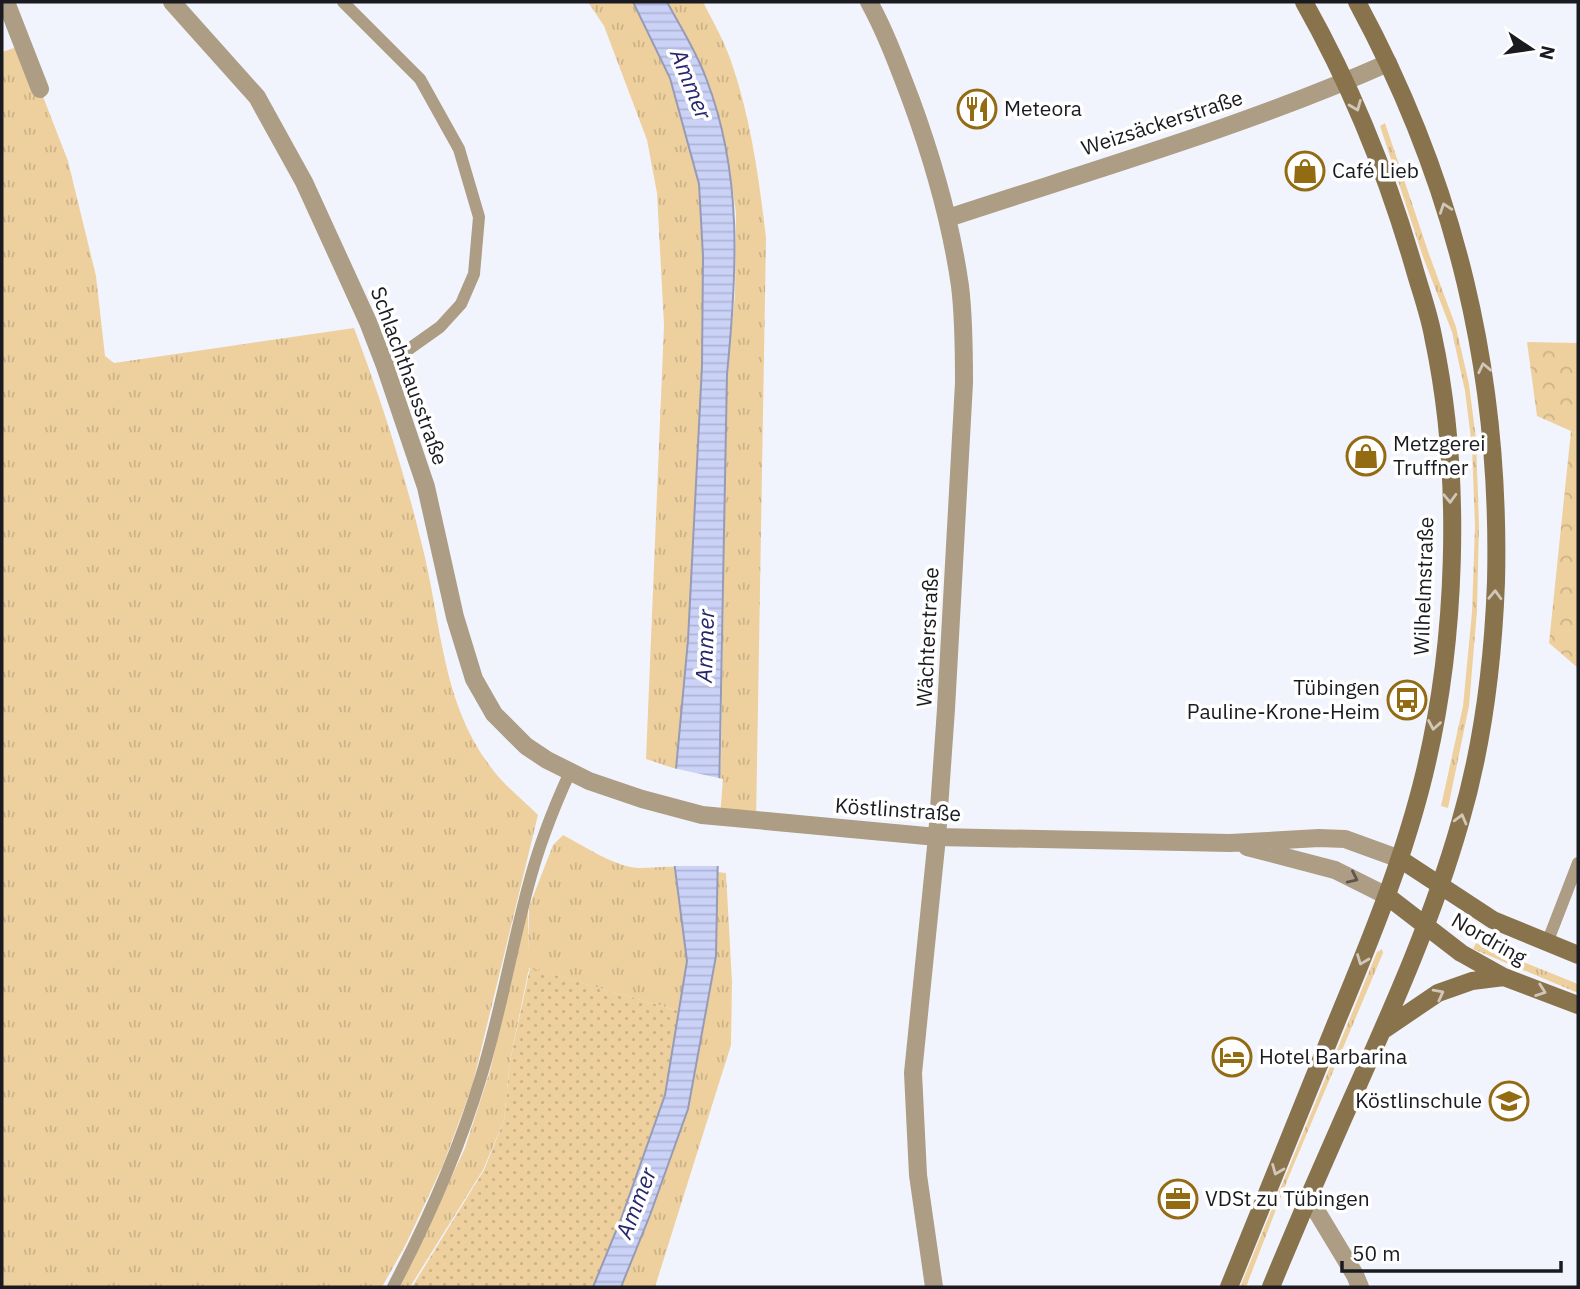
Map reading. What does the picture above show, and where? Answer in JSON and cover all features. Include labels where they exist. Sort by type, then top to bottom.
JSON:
[{"type":"main road","name":"Wilhelmstraße","points":[[1229,1287],[1400,859],[1422,784],[1443,673],[1451,525],[1447,433],[1433,333],[1409,248],[1383,171],[1346,81],[1304,2]]},
{"type":"main road","points":[[1272,1286],[1425,926],[1461,822],[1485,704],[1495,608],[1497,527],[1494,461],[1486,381],[1464,274],[1425,148],[1388,63],[1357,2]]},
{"type":"main road","name":"Nordring","points":[[1400,859],[1493,920],[1578,955]]},
{"type":"main road","name":"Nordring","points":[[1387,896],[1461,953],[1504,977],[1578,1004]]},
{"type":"main road","points":[[1382,1031],[1438,993],[1472,981],[1504,977]]},
{"type":"street","points":[[6,2],[40,89]]},
{"type":"street","name":"Schlachthausstraße","points":[[172,2],[257,97],[304,182],[368,322],[426,486],[455,617],[474,679],[484,699],[508,730],[526,746],[570,772]]},
{"type":"street","name":"Wächterstraße","points":[[869,2],[886,33],[918,120],[948,218],[960,288],[964,333],[964,383],[946,709],[937,838],[913,1073],[918,1175],[934,1287]]},
{"type":"street","name":"Weizsäckerstraße","points":[[948,218],[1223,128],[1388,63]]},
{"type":"street","name":"Köstlinstraße","points":[[570,772],[642,799],[702,815],[937,838],[1230,843],[1345,839],[1400,859]]},
{"type":"street","name":"Köstlinstraße","points":[[1230,843],[1335,870],[1387,896]]},
{"type":"street","points":[[1308,1197],[1360,1287]]},
{"type":"lane","points":[[344,2],[420,79],[459,149],[479,217],[474,274],[461,304],[440,327],[385,366]]},
{"type":"lane","points":[[393,1287],[442,1185],[472,1107],[528,884],[553,811],[570,772]]},
{"type":"lane","points":[[1547,943],[1578,863]]},
{"type":"green space","points":[[588,2],[633,2],[636,5],[670,78],[699,184],[703,256],[702,366],[688,640],[676,769],[646,759],[664,325],[657,193],[647,140],[604,26]]},
{"type":"green space","points":[[667,2],[703,2],[725,46],[749,127],[766,238],[756,823],[717,817],[721,759],[727,374],[735,295],[736,213],[726,146],[706,78]]},
{"type":"green space","points":[[23,45],[68,161],[96,276],[105,356],[114,363],[354,328],[383,408],[408,490],[429,574],[446,662],[463,718],[476,745],[493,770],[538,815],[472,1087],[443,1165],[406,1244],[382,1287],[2,1287],[2,52]]},
{"type":"green space","points":[[1385,123],[1456,327],[1469,384],[1476,439],[1479,524],[1477,611],[1469,706],[1448,808],[1441,806],[1463,706],[1472,612],[1475,526],[1472,447],[1465,391],[1452,332],[1423,257],[1380,126]]},
{"type":"green space","points":[[1527,342],[1578,343],[1578,668],[1549,643],[1571,431],[1537,416]]},
{"type":"green space","points":[[563,835],[601,856],[631,867],[674,867],[687,961],[679,1011],[529,968],[510,1061],[504,1120],[483,1170],[410,1287],[400,1287],[465,1148],[490,1071],[528,908],[529,952],[529,907],[553,845]]},
{"type":"green space","points":[[717,872],[726,873],[732,982],[731,1045],[655,1287],[621,1287],[688,1109],[716,956]]},
{"type":"green space","points":[[1476,943],[1578,984],[1578,993],[1473,949]]},
{"type":"green space","points":[[1382,949],[1383,953],[1289,1176],[1246,1287],[1240,1287],[1377,952]]},
{"type":"green space","points":[[530,968],[679,1011],[665,1095],[621,1219],[593,1287],[412,1287],[484,1170],[504,1120],[510,1061]]},
{"type":"water","name":"Ammer","points":[[633,2],[667,2],[688,39],[702,68],[718,114],[732,187],[735,261],[727,374],[716,956],[688,1109],[650,1215],[621,1287],[593,1287],[621,1219],[665,1095],[687,961],[674,861],[676,769],[688,640],[702,366],[703,256],[699,184],[670,78]]},
{"type":"pier","points":[[673,768],[723,779],[720,817],[721,866],[671,866]]},
{"type":"place","name":"Meteora","points":[[977,109]]},
{"type":"place","name":"Café Lieb","points":[[1305,171]]},
{"type":"place","name":"Metzgerei Truffner","points":[[1366,456]]},
{"type":"place","name":"Tübingen Pauline-Krone-Heim","points":[[1407,700]]},
{"type":"place","name":"Hotel Barbarina","points":[[1232,1057]]},
{"type":"place","name":"Köstlinschule","points":[[1509,1101]]},
{"type":"place","name":"VDSt zu Tübingen","points":[[1178,1199]]}]
